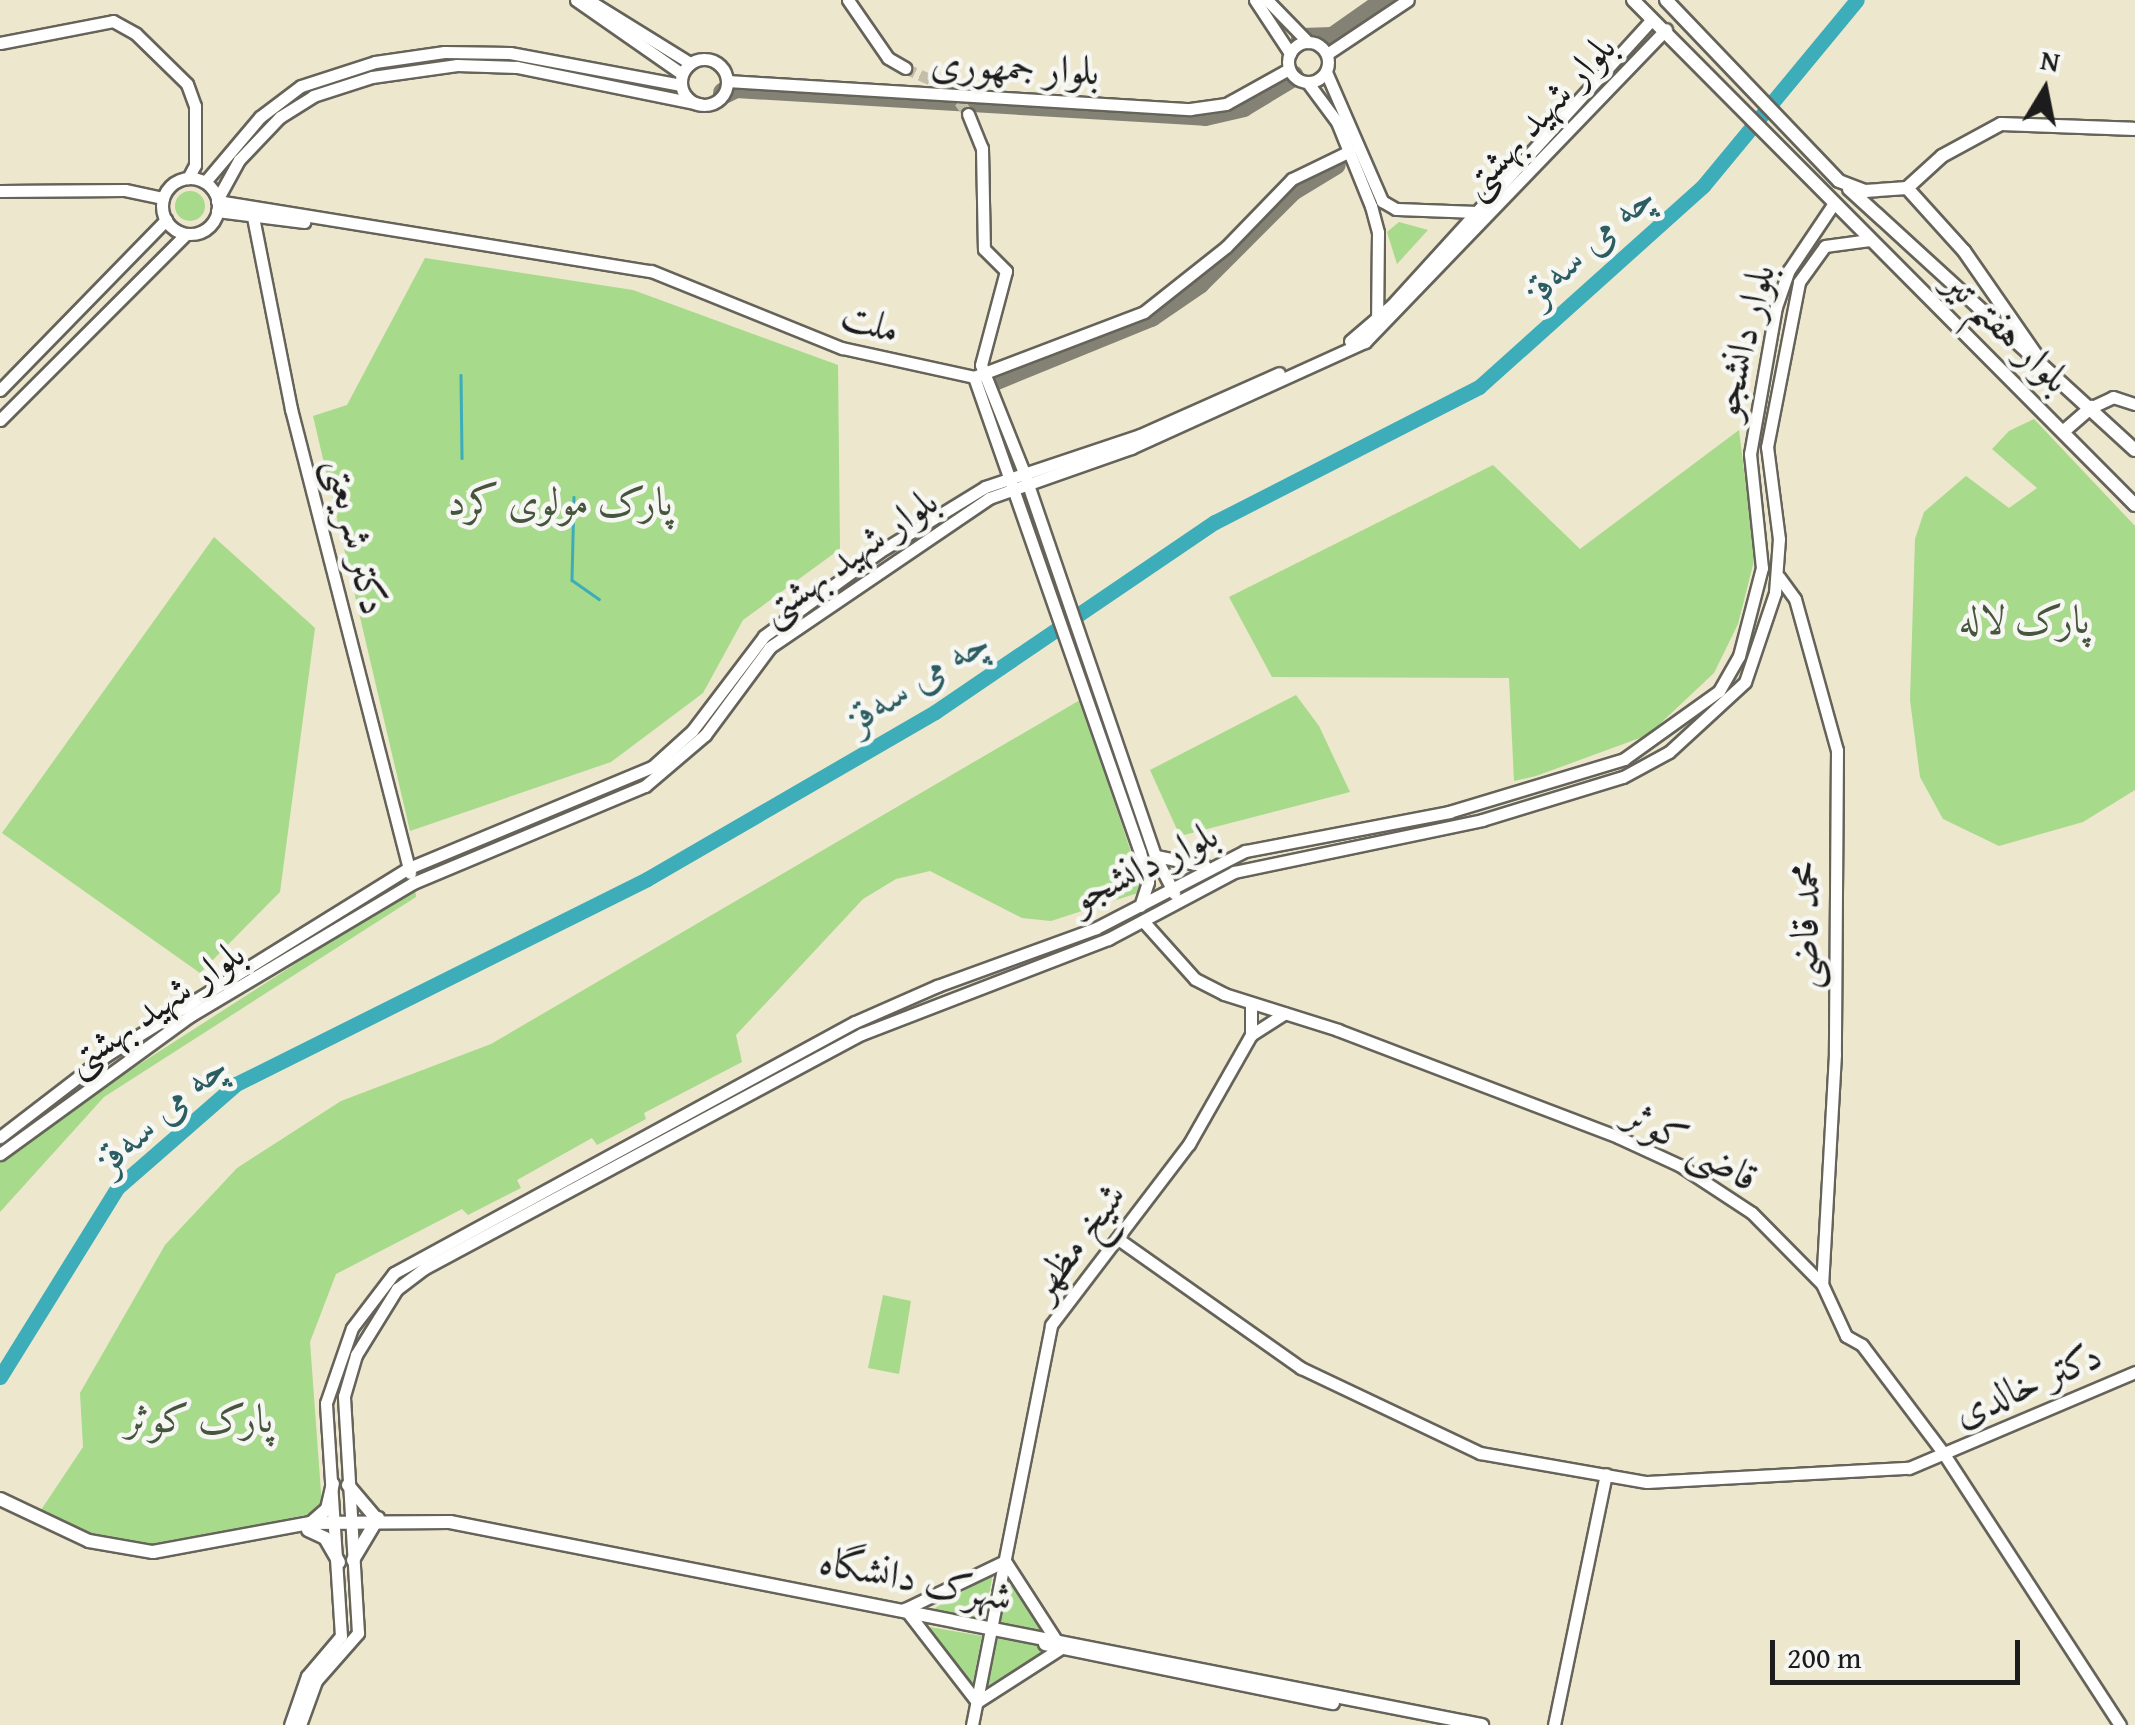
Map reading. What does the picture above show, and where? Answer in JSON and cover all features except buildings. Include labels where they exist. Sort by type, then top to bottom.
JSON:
[{"type":"main road","points":[[576,0],[684,74]]},
{"type":"main road","points":[[588,0],[684,74],[699,104]]},
{"type":"main road","points":[[848,0],[888,58],[904,68]]},
{"type":"main road","points":[[1255,0],[1290,53],[1288,68],[1325,100],[1350,151],[1378,232],[1377,325]]},
{"type":"main road","points":[[1267,0],[1308,42],[1327,54]]},
{"type":"main road","points":[[1327,54],[1408,0]]},
{"type":"main road","name":"بلوار هفتم تیر","points":[[1632,0],[1666,29],[2135,506]]},
{"type":"main road","name":"بلوار هفتم تیر","points":[[1666,0],[1839,181],[2135,450]]},
{"type":"main road","name":"بلوار شهید بهشتی","points":[[1481,214],[1651,20]]},
{"type":"main road","points":[[0,43],[112,21],[136,34],[186,84],[195,106],[195,165],[188,178],[163,198]]},
{"type":"main road","name":"بلوار شهید بهشتی","points":[[0,1137],[107,1055],[409,868],[652,767],[692,731],[764,636],[879,552],[1025,476],[1140,435],[1342,346],[1377,325],[1481,214],[1666,29]]},
{"type":"main road","points":[[1290,53],[1308,42]]},
{"type":"main road","points":[[0,420],[186,234],[206,228],[239,160],[280,117],[313,96],[372,77],[457,65],[517,68],[699,104],[720,98],[727,80],[713,60],[684,74],[510,53],[444,52],[374,62],[301,86],[260,117],[205,182]]},
{"type":"main road","points":[[1327,54],[1326,72],[1382,200],[1396,209],[1481,214]]},
{"type":"main road","name":"بلوار جمهوری","points":[[727,80],[1190,109],[1226,104],[1288,68]]},
{"type":"main road","points":[[1308,83],[1326,72]]},
{"type":"main road","points":[[968,114],[982,148],[984,249],[1006,271],[980,356],[980,377],[1012,482],[1030,513]]},
{"type":"main road","points":[[1839,181],[1865,192],[1907,188],[1942,156],[2001,124],[2135,129]]},
{"type":"main road","points":[[980,377],[1144,312],[1214,258],[1292,179],[1350,151]]},
{"type":"main road","points":[[188,178],[205,182],[217,204]]},
{"type":"main road","points":[[1907,188],[1964,251],[2039,359]]},
{"type":"main road","points":[[0,191],[125,190],[163,198]]},
{"type":"main road","points":[[163,198],[166,220],[186,234]]},
{"type":"main road","name":"بلوار دانشجو","points":[[342,1524],[333,1484],[329,1392],[352,1328],[394,1273],[418,1256],[859,1028],[1140,906],[1244,850],[1449,812],[1624,759],[1719,691],[1739,656],[1762,568],[1750,454],[1781,288],[1834,203]]},
{"type":"main road","name":"ملت","points":[[217,204],[254,216],[318,222]]},
{"type":"main road","name":"ملت","points":[[217,204],[651,271],[842,348],[980,377]]},
{"type":"main road","name":"دکتر شریعتی","points":[[254,216],[266,305],[413,883]]},
{"type":"main road","points":[[0,390],[166,220]]},
{"type":"main road","name":"بلوار دانشجو","points":[[342,1524],[348,1485],[344,1396],[376,1318],[397,1289],[425,1268],[859,1028],[1143,920],[1251,865],[1452,828],[1592,789],[1670,752],[1745,682],[1779,577],[1767,466],[1772,411],[1806,268],[1825,246],[1870,240]]},
{"type":"main road","points":[[980,377],[1025,476],[1030,513],[1115,763],[1148,882],[1140,906]]},
{"type":"main road","points":[[2064,431],[2092,407],[2113,397],[2135,404]]},
{"type":"main road","points":[[1757,407],[1772,411]]},
{"type":"main road","name":"بلوار شهید بهشتی","points":[[0,1154],[190,1016],[413,883],[645,786],[705,734],[770,646],[876,570],[1012,482]]},
{"type":"main road","name":"محمد قاضی","points":[[1779,577],[1795,599],[1837,750],[1835,1054],[1822,1284]]},
{"type":"main road","points":[[1115,763],[1178,900]]},
{"type":"main road","points":[[1449,812],[1452,828]]},
{"type":"main road","points":[[1338,834],[1338,850]]},
{"type":"main road","points":[[1155,856],[1170,864],[1209,866]]},
{"type":"main road","name":"قاضی کوثر","points":[[1143,920],[1194,979],[1664,1157],[1752,1213],[1822,1284],[1846,1336],[1862,1345],[1944,1454],[2120,1725]]},
{"type":"main road","points":[[1251,1003],[1251,1035]]},
{"type":"main road","points":[[1251,1035],[1284,1013]]},
{"type":"main road","name":"شیخ مظهر","points":[[972,1725],[1051,1325],[1188,1144],[1251,1035]]},
{"type":"main road","name":"دکتر خالدی","points":[[1118,1239],[1301,1368],[1480,1453],[1646,1482],[1909,1468],[2135,1372]]},
{"type":"main road","points":[[329,1392],[344,1396]]},
{"type":"main road","points":[[1554,1725],[1606,1474]]},
{"type":"main road","points":[[0,1502],[88,1541],[153,1552],[309,1527],[323,1516],[333,1484]]},
{"type":"main road","points":[[290,1725],[307,1676],[342,1636],[346,1561],[375,1522],[348,1485]]},
{"type":"main road","name":"شهرک دانشگاه","points":[[309,1527],[375,1522],[503,1537],[1482,1725]]},
{"type":"main road","points":[[300,1725],[316,1681],[358,1633],[342,1524]]},
{"type":"main road","points":[[309,1527],[346,1561]]},
{"type":"main road","points":[[1061,1644],[978,1702],[908,1614],[1005,1560],[1061,1644],[1444,1725]]},
{"type":"green space","points":[[190,191],[201,195],[205,206],[201,217],[190,221],[179,217],[175,206],[179,195]]},
{"type":"green space","points":[[1399,222],[1428,230],[1397,264],[1387,232]]},
{"type":"green space","name":"پارک مولوی کرد","points":[[425,258],[633,290],[838,365],[840,549],[743,620],[703,693],[611,762],[410,831],[313,416],[347,405]]},
{"type":"green space","name":"پارک لاله","points":[[2034,419],[2135,526],[2135,790],[2083,822],[1999,846],[1943,819],[1920,777],[1910,700],[1915,539],[1924,512],[1966,476],[2009,508],[2037,488],[1992,449],[2009,431]]},
{"type":"green space","points":[[1739,430],[1755,557],[1738,624],[1714,673],[1648,735],[1536,776],[1514,781],[1509,678],[1272,677],[1229,597],[1493,465],[1580,549]]},
{"type":"green space","points":[[214,537],[315,628],[280,892],[200,973],[2,833]]},
{"type":"green space","points":[[1296,695],[1319,726],[1350,792],[1180,836],[1150,770]]},
{"type":"green space","name":"پارک کوثر","points":[[1080,700],[1144,891],[1051,921],[1022,918],[930,871],[896,879],[863,899],[736,1035],[742,1062],[644,1113],[646,1119],[597,1145],[592,1138],[517,1180],[521,1188],[468,1215],[462,1209],[336,1274],[310,1342],[322,1506],[310,1514],[154,1547],[84,1537],[41,1510],[83,1447],[80,1393],[165,1245],[237,1168],[341,1101],[491,1044]]},
{"type":"green space","points":[[415,887],[416,897],[104,1097],[0,1212],[0,1161],[37,1130]]},
{"type":"green space","points":[[883,1295],[911,1301],[899,1374],[868,1368]]},
{"type":"green space","points":[[993,1574],[984,1620],[930,1611]]},
{"type":"green space","points":[[1008,1578],[1051,1633],[998,1623]]},
{"type":"green space","points":[[924,1626],[982,1636],[972,1687]]},
{"type":"green space","points":[[996,1638],[1052,1648],[987,1686]]},
{"type":"waterway","name":"چە می سەقز","points":[[0,1377],[118,1187],[236,1084],[647,879],[935,712],[1215,522],[1479,387],[1703,186],[1857,0]]},
{"type":"waterway","points":[[461,375],[462,458]]},
{"type":"waterway","points":[[574,497],[572,580],[599,599]]},
{"type":"taxiway","points":[[1302,39],[1333,38],[1387,0]]},
{"type":"taxiway","points":[[724,93],[736,87],[1205,115],[1243,106],[1293,76]]},
{"type":"taxiway","points":[[989,382],[1151,316],[1199,283],[1292,190],[1335,164]]},
{"type":"tunnel","points":[[905,68],[950,88],[968,114]]}]
